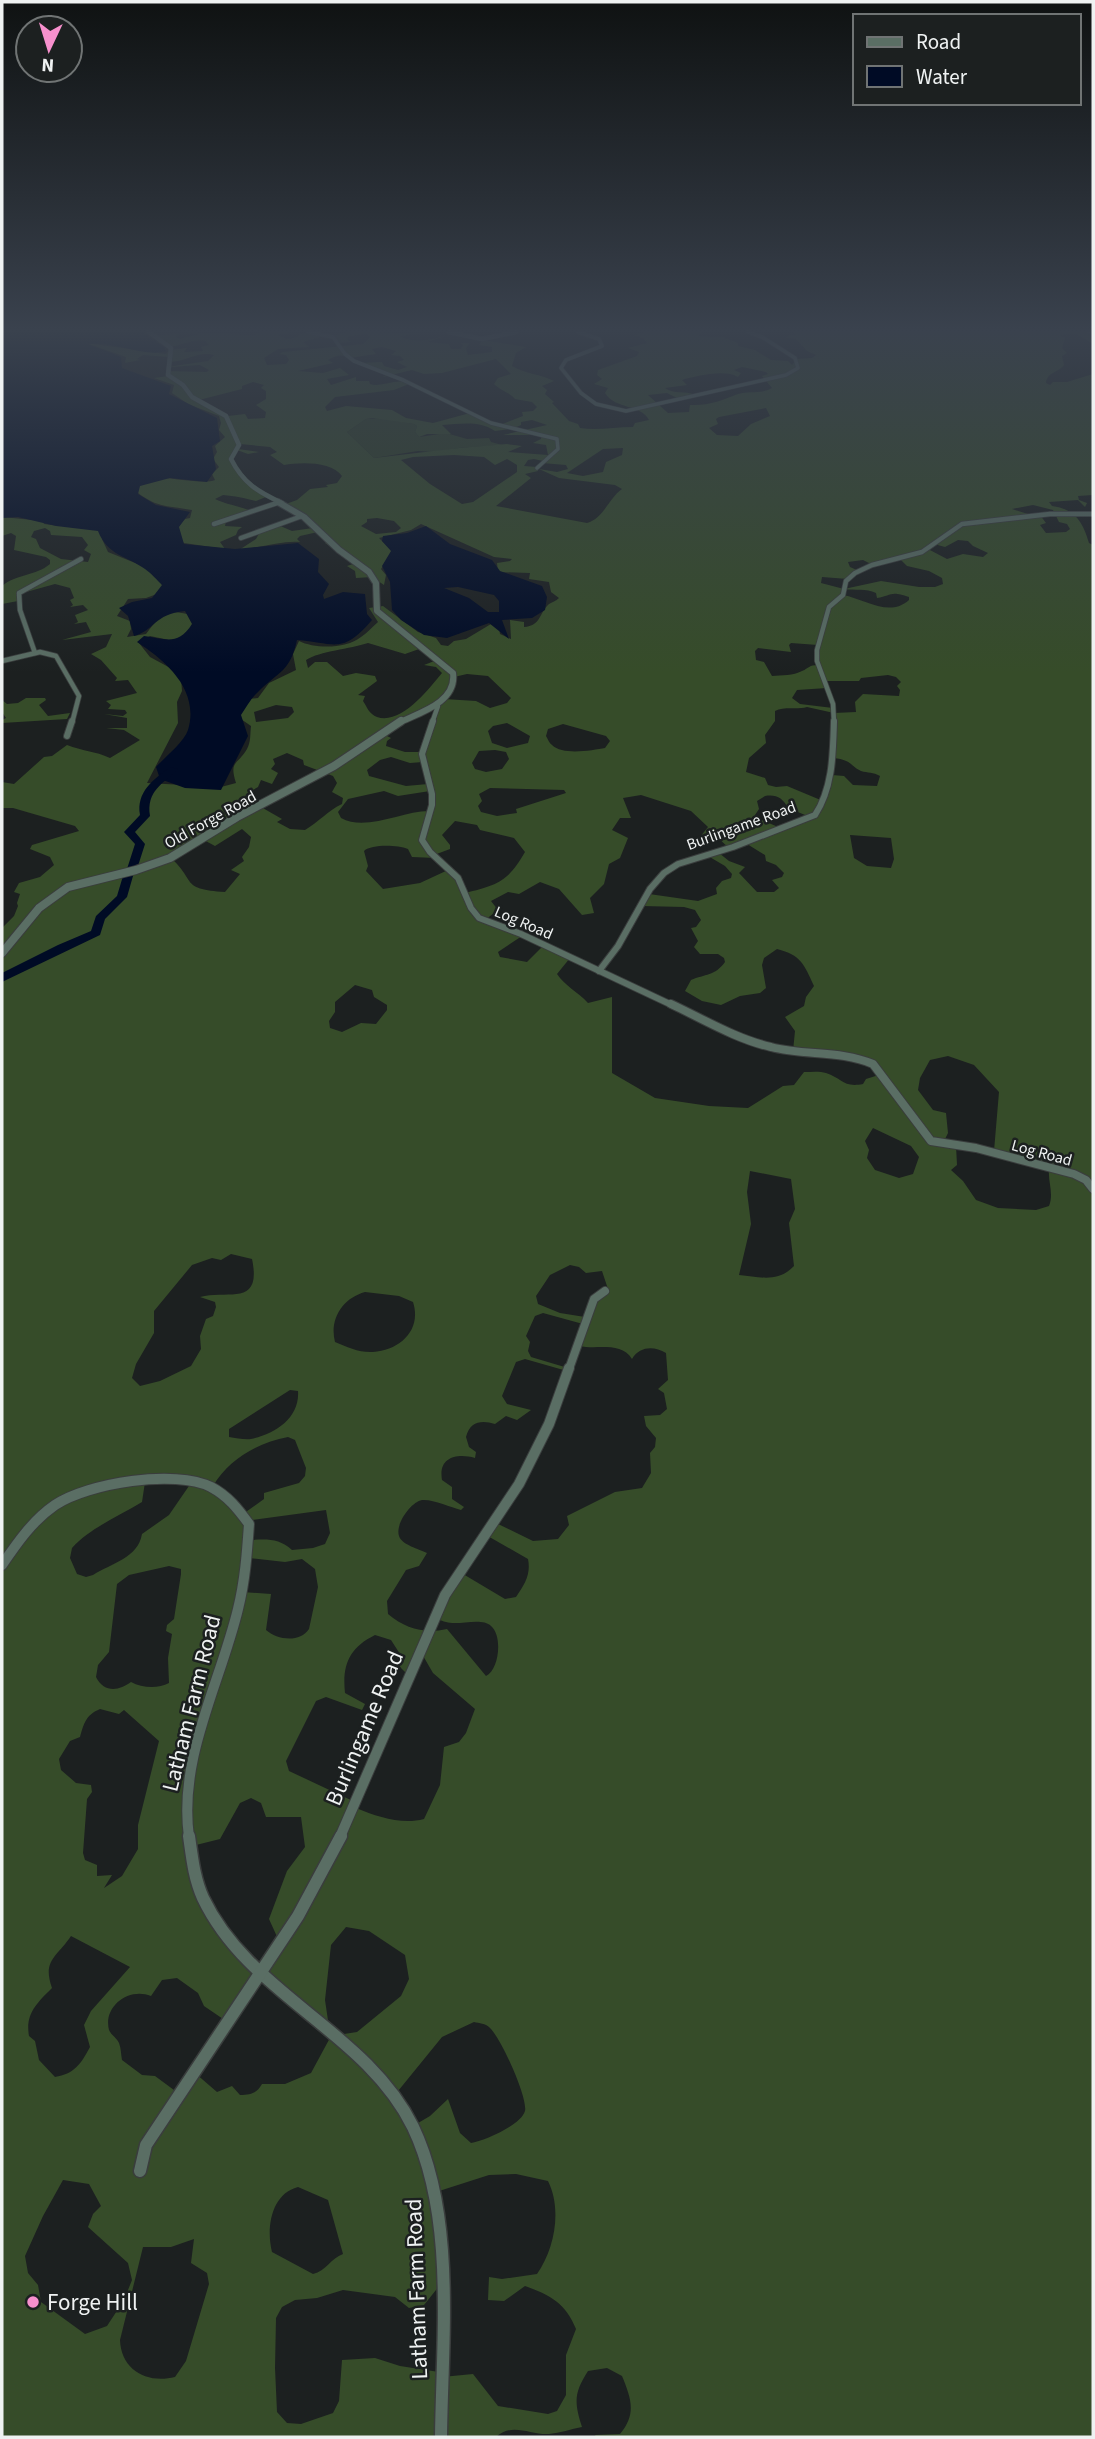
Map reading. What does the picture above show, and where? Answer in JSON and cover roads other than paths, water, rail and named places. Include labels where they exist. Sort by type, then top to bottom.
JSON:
[{"type":"street","name":"Log Road","points":[[239,446],[231,459],[237,472],[254,491],[302,516],[334,546],[370,572],[377,589],[374,598],[377,611],[453,673],[454,680],[438,706],[422,754],[432,794],[432,805],[422,840],[430,852],[458,878],[471,908],[479,918],[750,1041],[773,1048],[832,1053],[866,1061],[883,1075],[931,1141],[944,1147],[976,1148],[1074,1174],[1086,1180],[1093,1189]]},
{"type":"street","points":[[537,468],[558,449],[558,446]]},
{"type":"street","points":[[214,524],[277,503]]},
{"type":"street","name":"Burlingame Road","points":[[599,971],[618,946],[650,889],[664,873],[678,864],[733,847],[815,815],[823,803],[833,760],[834,717],[833,704],[817,661],[817,650],[829,607],[843,595],[846,581],[872,565],[922,552],[962,524],[1050,514],[1093,514]]},
{"type":"street","points":[[241,538],[302,516]]},
{"type":"street","points":[[35,653],[20,611],[19,593],[81,559]]},
{"type":"street","points":[[2,661],[35,653],[56,656],[79,696],[67,736]]},
{"type":"street","name":"Old Forge Road","points":[[2,953],[34,912],[60,891],[170,858],[237,817],[334,766],[399,722],[438,706]]},
{"type":"street","name":"Burlingame Road","points":[[140,2171],[146,2145],[298,1916],[329,1860],[445,1595],[519,1483],[549,1424],[594,1299],[606,1291]]},
{"type":"street","name":"Latham Farm Road","points":[[2,1565],[34,1524],[52,1507],[77,1495],[107,1486],[166,1477],[186,1479],[208,1485],[227,1496],[249,1524],[247,1568],[190,1775],[186,1814],[192,1861],[203,1899],[226,1934],[259,1971],[315,2019],[392,2092],[415,2132],[432,2183],[438,2225],[441,2437]]},
{"type":"water","points":[[2,446],[212,446],[216,469],[207,482],[170,478],[140,486],[138,494],[156,505],[190,512],[179,527],[184,544],[235,549],[298,543],[319,559],[318,572],[329,584],[323,595],[324,599],[343,592],[365,594],[367,614],[372,620],[353,638],[338,644],[297,640],[287,665],[255,694],[241,715],[248,736],[221,790],[185,788],[160,779],[156,767],[186,735],[190,716],[189,702],[178,678],[159,658],[137,642],[144,636],[171,639],[182,636],[192,624],[185,611],[167,615],[134,636],[128,616],[119,608],[152,598],[162,585],[149,572],[113,551],[98,531],[56,526],[18,517],[2,518]]},
{"type":"water","points":[[426,526],[450,544],[492,560],[500,571],[542,586],[547,597],[545,610],[532,618],[502,620],[509,639],[489,623],[447,638],[424,635],[401,620],[392,610],[390,582],[382,566],[391,551],[382,541],[383,536],[407,533]],"holes":[[[458,587],[494,595],[499,601],[499,612],[488,612],[469,598],[444,588]]]},
{"type":"waterway","points":[[132,869],[140,844],[129,832],[145,816],[144,801],[150,788],[173,769]]},
{"type":"waterway","points":[[2,978],[96,933],[100,918],[122,897],[128,876]]},
{"type":"place","name":"Forge Hill","points":[[33,2302]]}]
